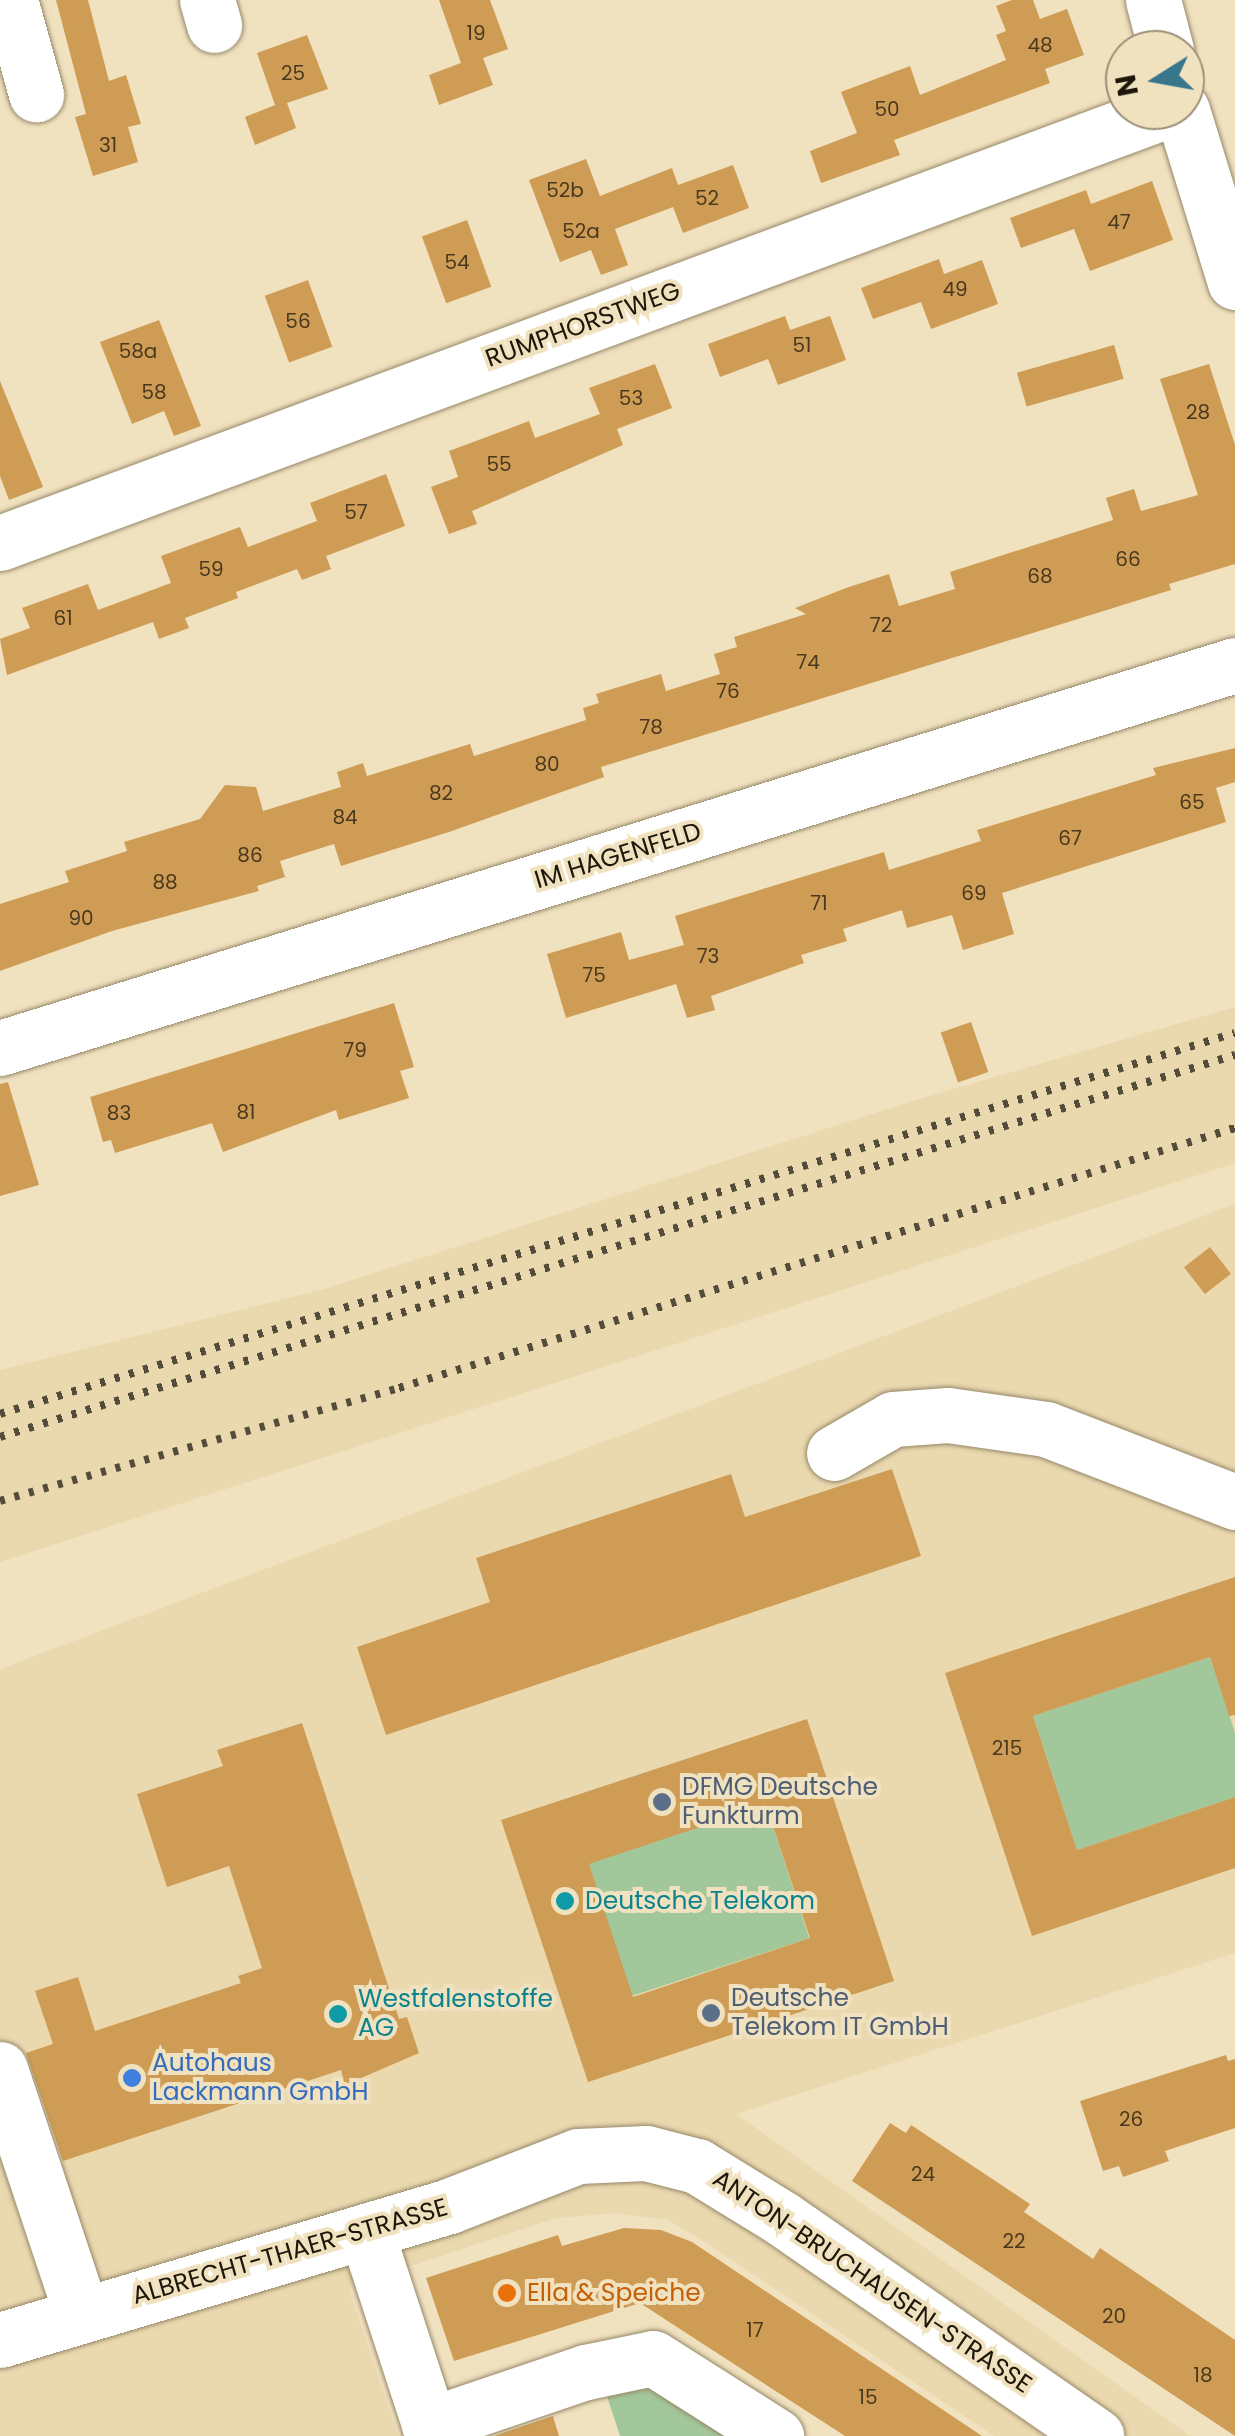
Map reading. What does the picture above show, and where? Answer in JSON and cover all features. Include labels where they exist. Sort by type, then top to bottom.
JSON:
[{"type":"street","points":[[10,0],[36,94]]},
{"type":"street","points":[[1153,0],[1161,30]]},
{"type":"street","name":"RUMPHORSTWEG","points":[[0,543],[1114,130]]},
{"type":"street","points":[[1188,130],[1235,282]]},
{"type":"street","name":"IM HAGENFELD","points":[[0,1048],[1235,665]]},
{"type":"street","points":[[834,1453],[893,1419],[948,1414],[1046,1429],[1235,1502]]},
{"type":"street","points":[[0,2068],[80,2313]]},
{"type":"street","name":"ANTON-BRUCHAUSEN-STRASSE","points":[[578,2156],[646,2153],[697,2166],[1096,2436]]},
{"type":"street","name":"ALBRECHT-THAER-STRASSE","points":[[0,2340],[80,2313],[366,2231],[578,2156]]},
{"type":"street","points":[[366,2231],[431,2430],[586,2372],[653,2358],[776,2436]]},
{"type":"shaded area","points":[[1235,1007],[1235,1163],[0,1562],[0,1370],[321,1290],[916,1100]]},
{"type":"shaded area","points":[[1235,1204],[1235,1953],[736,2114],[1190,2436],[994,2436],[702,2240],[668,2220],[617,2213],[556,2218],[348,2287],[398,2436],[0,2436],[0,1669]]},
{"type":"green space","points":[[1210,1657],[1235,1733],[1235,1797],[1077,1850],[1033,1716]]},
{"type":"green space","points":[[766,1805],[809,1938],[631,1996],[588,1863]]},
{"type":"green space","points":[[652,2368],[749,2436],[620,2436],[604,2387]]},
{"type":"building","points":[[56,0],[88,0],[109,81],[126,75],[141,124],[128,127],[138,162],[93,176],[75,117],[86,114]]},
{"type":"building","points":[[439,0],[490,0],[508,49],[483,58],[493,85],[439,105],[429,75],[461,63]]},
{"type":"building","points":[[1012,0],[1033,0],[1040,19],[1067,9],[1084,55],[1045,69],[1050,83],[894,140],[900,155],[821,183],[810,151],[857,133],[841,92],[910,66],[920,95],[1006,60],[996,35],[1006,31],[996,6]]},
{"type":"building","points":[[307,35],[328,89],[287,103],[296,128],[255,145],[245,117],[275,105],[257,53]]},
{"type":"building","points":[[586,159],[600,196],[672,168],[678,185],[733,165],[749,208],[683,233],[673,207],[615,229],[628,265],[601,275],[591,250],[560,262],[529,180]]},
{"type":"building","points":[[1152,181],[1173,240],[1090,271],[1074,229],[1021,248],[1010,218],[1086,190],[1091,204]]},
{"type":"building","points":[[467,220],[491,287],[446,303],[422,236]]},
{"type":"building","points":[[939,259],[944,274],[982,260],[998,304],[931,329],[921,302],[873,319],[861,288]]},
{"type":"building","points":[[308,280],[332,347],[289,362],[265,296]]},
{"type":"building","points":[[785,316],[790,330],[830,316],[846,360],[778,385],[768,359],[720,377],[708,344]]},
{"type":"building","points":[[159,320],[201,426],[174,436],[164,411],[132,424],[100,342]]},
{"type":"building","points":[[1114,345],[1124,379],[1027,406],[1017,373]]},
{"type":"building","points":[[655,364],[672,408],[617,429],[623,445],[472,511],[477,524],[449,534],[431,487],[458,477],[449,451],[529,421],[535,438],[600,414],[589,388]]},
{"type":"building","points":[[1209,364],[1235,445],[1235,564],[1169,584],[1171,590],[601,767],[604,777],[341,866],[334,844],[280,861],[285,877],[257,886],[259,891],[112,931],[0,971],[0,904],[69,882],[65,871],[127,851],[124,842],[200,819],[225,785],[256,787],[263,811],[341,787],[337,772],[363,763],[367,776],[470,744],[474,756],[586,720],[583,708],[599,703],[596,694],[661,674],[666,691],[720,674],[714,654],[737,647],[734,637],[806,614],[795,608],[846,588],[889,574],[899,606],[955,589],[950,572],[1113,520],[1106,498],[1134,489],[1141,511],[1198,495],[1160,379]]},
{"type":"building","points":[[0,381],[43,487],[9,500],[0,476]]},
{"type":"building","points":[[386,474],[405,526],[326,556],[331,569],[302,580],[297,569],[236,592],[238,598],[185,618],[189,628],[159,639],[153,622],[7,675],[0,639],[30,628],[22,608],[88,584],[98,610],[171,583],[161,556],[240,527],[248,547],[317,521],[310,503]]},
{"type":"building","points":[[1235,748],[1235,782],[1216,788],[1226,822],[1002,893],[1014,934],[963,950],[952,915],[907,928],[902,910],[843,929],[847,941],[801,955],[804,963],[711,996],[715,1010],[687,1018],[676,984],[566,1018],[547,954],[621,932],[629,960],[684,945],[675,916],[884,852],[889,870],[981,841],[977,830],[1156,775],[1153,768]]},
{"type":"building","points":[[394,1003],[414,1067],[400,1071],[409,1098],[339,1120],[336,1110],[223,1152],[212,1123],[115,1153],[111,1140],[103,1142],[90,1097]]},
{"type":"building","points":[[971,1022],[988,1072],[958,1083],[941,1032]]},
{"type":"building","points":[[8,1082],[39,1185],[0,1196],[0,1084]]},
{"type":"building","points":[[1210,1247],[1231,1274],[1205,1294],[1184,1267]]},
{"type":"building","points":[[892,1469],[921,1556],[386,1735],[357,1647],[490,1602],[476,1558],[731,1474],[745,1517]]},
{"type":"building","points":[[1235,1577],[1235,1715],[1229,1716],[1210,1657],[1033,1716],[1077,1850],[1235,1797],[1235,1868],[1032,1936],[945,1673]]},
{"type":"building","name":"Deutsche Telekom","points":[[807,1719],[894,1981],[588,2082],[501,1820]],"holes":[[[766,1805],[810,1938],[633,1997],[589,1864]]]},
{"type":"building","points":[[302,1723],[399,2019],[407,2017],[419,2053],[345,2085],[341,2070],[63,2161],[26,2053],[53,2044],[35,1991],[78,1977],[95,2031],[241,1983],[238,1976],[262,1968],[229,1866],[167,1887],[137,1794],[223,1766],[217,1750]]},
{"type":"building","points":[[1226,2055],[1228,2061],[1235,2059],[1235,2128],[1165,2151],[1169,2161],[1123,2177],[1119,2166],[1103,2171],[1080,2101]]},
{"type":"building","points":[[890,2123],[906,2133],[911,2125],[1030,2204],[1024,2212],[1093,2259],[1100,2248],[1235,2340],[1235,2436],[852,2181]]},
{"type":"building","points":[[624,2228],[661,2230],[692,2242],[982,2436],[845,2436],[640,2303],[454,2361],[426,2278],[558,2235],[562,2246]]},
{"type":"building","points":[[553,2416],[559,2436],[494,2436]]},
{"type":"railway","points":[[0,1414],[1235,1033]]},
{"type":"railway","points":[[0,1437],[1235,1055]]},
{"type":"railway","points":[[0,1501],[399,1388],[1235,1128]]},
{"type":"place","name":"DFMG Deutsche Funkturm","points":[[662,1802]]},
{"type":"place","name":"Deutsche Telekom","points":[[565,1901]]},
{"type":"place","name":"Deutsche Telekom IT GmbH","points":[[711,2013]]},
{"type":"place","name":"Westfalenstoffe AG","points":[[338,2014]]},
{"type":"place","name":"Autohaus Lackmann GmbH","points":[[132,2078]]},
{"type":"place","name":"Ella & Speiche","points":[[507,2293]]}]
